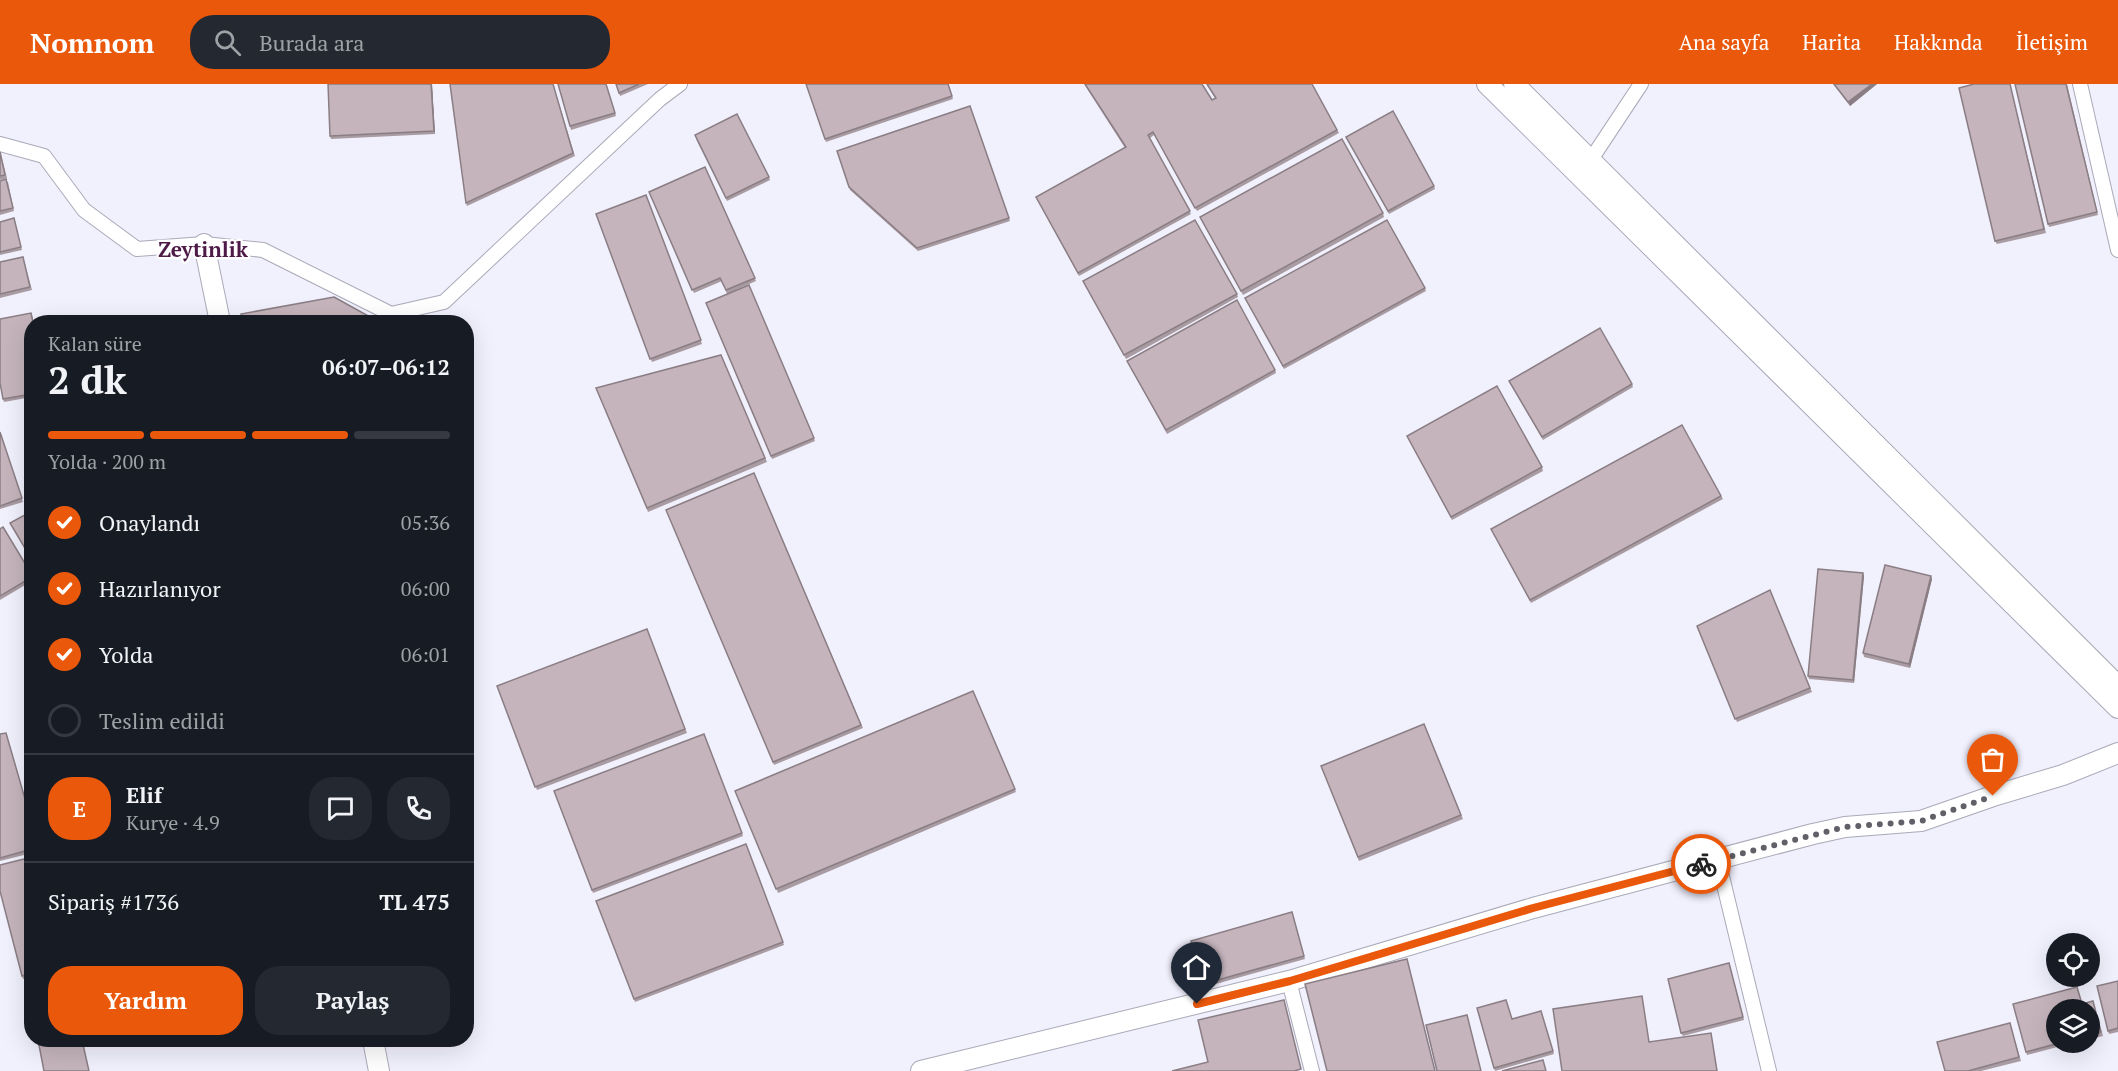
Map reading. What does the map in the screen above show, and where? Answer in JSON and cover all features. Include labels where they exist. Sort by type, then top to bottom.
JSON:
[{"type":"street","points":[[0,144],[44,156],[84,210],[137,249],[204,244],[262,250],[391,314],[444,302],[660,99],[680,84]]},
{"type":"street","points":[[1487,84],[2118,708]]},
{"type":"street","points":[[1514,84],[2118,686]]},
{"type":"street","points":[[1590,160],[1641,84]]},
{"type":"street","points":[[2080,84],[2118,250]]},
{"type":"street","points":[[204,244],[219,315]]},
{"type":"street","points":[[921,1071],[1290,981],[1533,908],[1845,827],[1921,821],[1993,796],[2063,776],[2118,753]]},
{"type":"street","points":[[1718,860],[1769,1071]]},
{"type":"street","points":[[1290,981],[1312,1071]]},
{"type":"street","points":[[375,1047],[380,1071]]},
{"type":"building","points":[[328,84],[431,84],[434,131],[330,136]]},
{"type":"building","points":[[450,84],[553,84],[573,153],[466,203]]},
{"type":"building","points":[[558,84],[606,84],[615,113],[570,126]]},
{"type":"building","points":[[616,84],[639,84],[619,93]]},
{"type":"building","points":[[806,84],[948,84],[952,96],[825,139]]},
{"type":"building","points":[[1085,84],[1202,84],[1212,100],[1216,98],[1207,84],[1312,84],[1337,130],[1195,208],[1153,132],[1148,135],[1190,211],[1078,273],[1036,197],[1126,147]]},
{"type":"building","points":[[1834,84],[1872,84],[1848,102]]},
{"type":"building","points":[[1974,84],[2010,84],[2044,229],[1995,241],[1959,88]]},
{"type":"building","points":[[2015,84],[2066,84],[2097,212],[2048,224]]},
{"type":"building","points":[[970,106],[1009,218],[917,248],[849,187],[837,151]]},
{"type":"building","points":[[1393,111],[1434,186],[1388,211],[1346,137]]},
{"type":"building","points":[[737,114],[769,177],[726,198],[695,135]]},
{"type":"building","points":[[1342,139],[1383,213],[1241,291],[1200,217]]},
{"type":"building","points":[[0,152],[5,175],[0,176]]},
{"type":"building","points":[[705,167],[755,278],[726,290],[720,278],[692,290],[649,192]]},
{"type":"building","points":[[6,179],[13,208],[0,211],[0,181]]},
{"type":"building","points":[[646,195],[701,340],[650,359],[596,214]]},
{"type":"building","points":[[14,218],[21,247],[0,252],[0,222]]},
{"type":"building","points":[[1195,220],[1237,294],[1124,355],[1083,281]]},
{"type":"building","points":[[1387,220],[1425,288],[1283,366],[1245,298]]},
{"type":"building","points":[[23,257],[30,287],[0,294],[0,262]]},
{"type":"building","points":[[749,285],[814,438],[771,456],[706,303]]},
{"type":"building","points":[[334,297],[367,315],[241,315]]},
{"type":"building","points":[[1237,300],[1275,370],[1166,430],[1127,361]]},
{"type":"building","points":[[31,313],[31,315],[24,315],[24,395],[3,399],[0,383],[0,319]]},
{"type":"building","points":[[1600,328],[1632,384],[1542,437],[1509,381]]},
{"type":"building","points":[[721,355],[765,458],[647,508],[596,388]]},
{"type":"building","points":[[1497,386],[1542,467],[1451,517],[1407,436]]},
{"type":"building","points":[[1682,425],[1721,496],[1530,600],[1491,529]]},
{"type":"building","points":[[0,432],[22,498],[0,506]]},
{"type":"building","points":[[754,473],[861,725],[773,762],[666,510]]},
{"type":"building","points":[[24,515],[24,547],[10,523]]},
{"type":"building","points":[[3,527],[24,562],[24,582],[0,596],[0,529]]},
{"type":"building","points":[[1885,565],[1931,576],[1909,664],[1863,653]]},
{"type":"building","points":[[1818,569],[1863,573],[1853,680],[1808,676]]},
{"type":"building","points":[[1770,590],[1810,688],[1735,719],[1697,626]]},
{"type":"building","points":[[647,629],[685,729],[535,787],[497,686]]},
{"type":"building","points":[[973,691],[1015,789],[776,889],[735,791]]},
{"type":"building","points":[[1424,724],[1461,815],[1358,857],[1321,766]]},
{"type":"building","points":[[6,733],[24,795],[24,851],[0,858],[0,734]]},
{"type":"building","points":[[704,734],[742,833],[592,890],[554,791]]},
{"type":"building","points":[[746,844],[783,942],[634,999],[596,901]]},
{"type":"building","points":[[24,859],[24,975],[22,976],[0,891],[0,865]]},
{"type":"building","points":[[1292,912],[1304,956],[1203,984],[1191,941]]},
{"type":"building","points":[[1407,959],[1435,1071],[1327,1071],[1305,984]]},
{"type":"building","points":[[1729,963],[1743,1017],[1681,1033],[1668,979]]},
{"type":"building","points":[[2118,981],[2118,1028],[2108,1031],[2097,987]]},
{"type":"building","points":[[2077,987],[2081,999],[2046,999],[2046,1047],[2026,1052],[2013,1004]]},
{"type":"building","points":[[1642,996],[1649,1042],[1711,1033],[1717,1071],[1562,1071],[1553,1009]]},
{"type":"building","points":[[1284,1000],[1301,1069],[1294,1071],[1172,1071],[1208,1062],[1198,1020]]},
{"type":"building","points":[[1506,1000],[1512,1019],[1541,1011],[1553,1051],[1494,1068],[1477,1008]]},
{"type":"building","points":[[1467,1015],[1481,1071],[1437,1071],[1426,1025]]},
{"type":"building","points":[[2010,1023],[2019,1057],[1968,1071],[1945,1071],[1937,1042]]},
{"type":"building","points":[[39,1047],[84,1047],[89,1071],[44,1071]]},
{"type":"building","points":[[1543,1060],[1546,1071],[1502,1071]]},
{"type":"way so far","points":[[1701,864],[1845,827],[1921,821],[1993,796]]},
{"type":"district","name":"Zeytinlik","points":[[203,249]]},
{"type":"route","points":[[1197,1004],[1290,981],[1533,908],[1701,864]]}]
